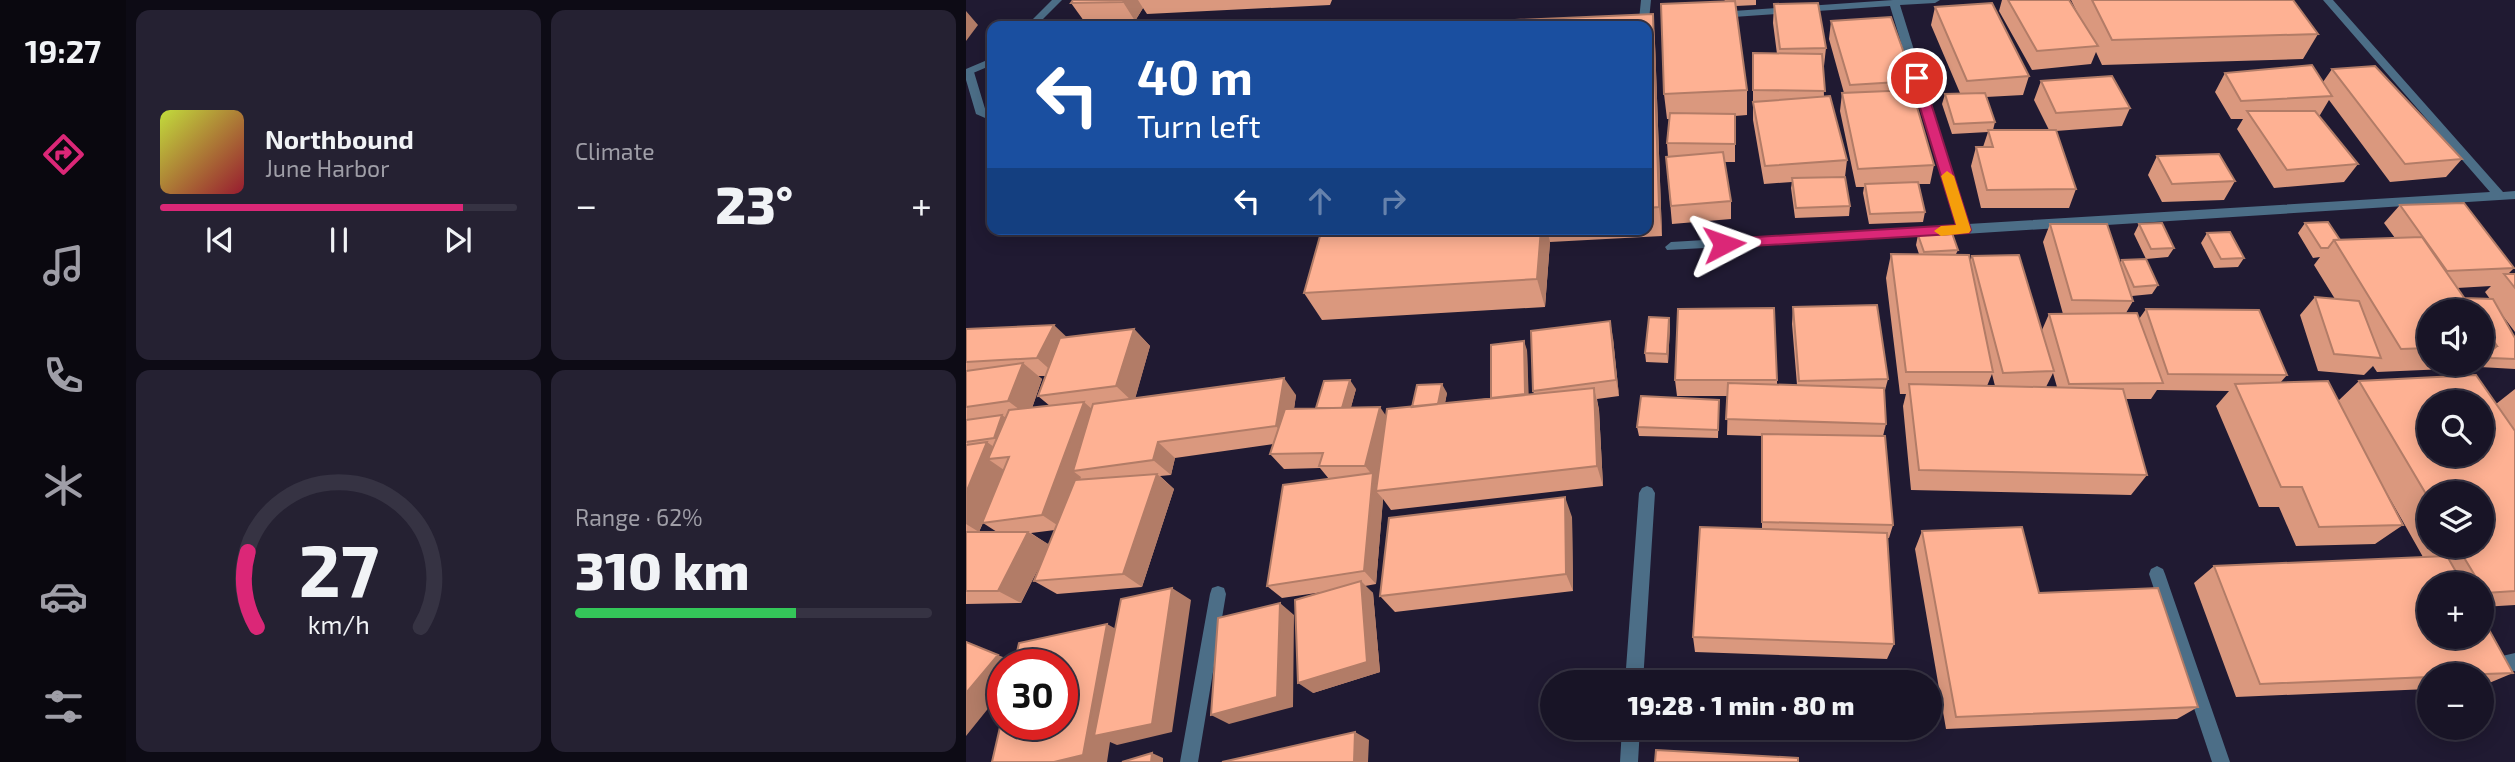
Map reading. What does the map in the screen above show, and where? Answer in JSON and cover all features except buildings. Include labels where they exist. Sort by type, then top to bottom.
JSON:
[{"type":"street","points":[[1036,21],[1057,0]]},
{"type":"street","points":[[1644,20],[1646,0]]},
{"type":"street","points":[[1714,15],[1934,0]]},
{"type":"street","points":[[2328,0],[2500,196]]},
{"type":"street","points":[[1894,3],[1964,230]]},
{"type":"street","points":[[1632,20],[1658,19]]},
{"type":"street","points":[[987,63],[967,73],[981,114],[987,116]]},
{"type":"street","points":[[1671,247],[2515,195]]},
{"type":"street","points":[[1635,670],[1647,493]]},
{"type":"street","points":[[2157,574],[2221,762]]},
{"type":"street","points":[[1189,762],[1218,594]]},
{"type":"street","points":[[1629,762],[1630,740]]},
{"type":"slow traffic","points":[[1941,231],[1964,230],[1947,176]]},
{"type":"route","points":[[1724,244],[1964,230],[1917,78]]}]
